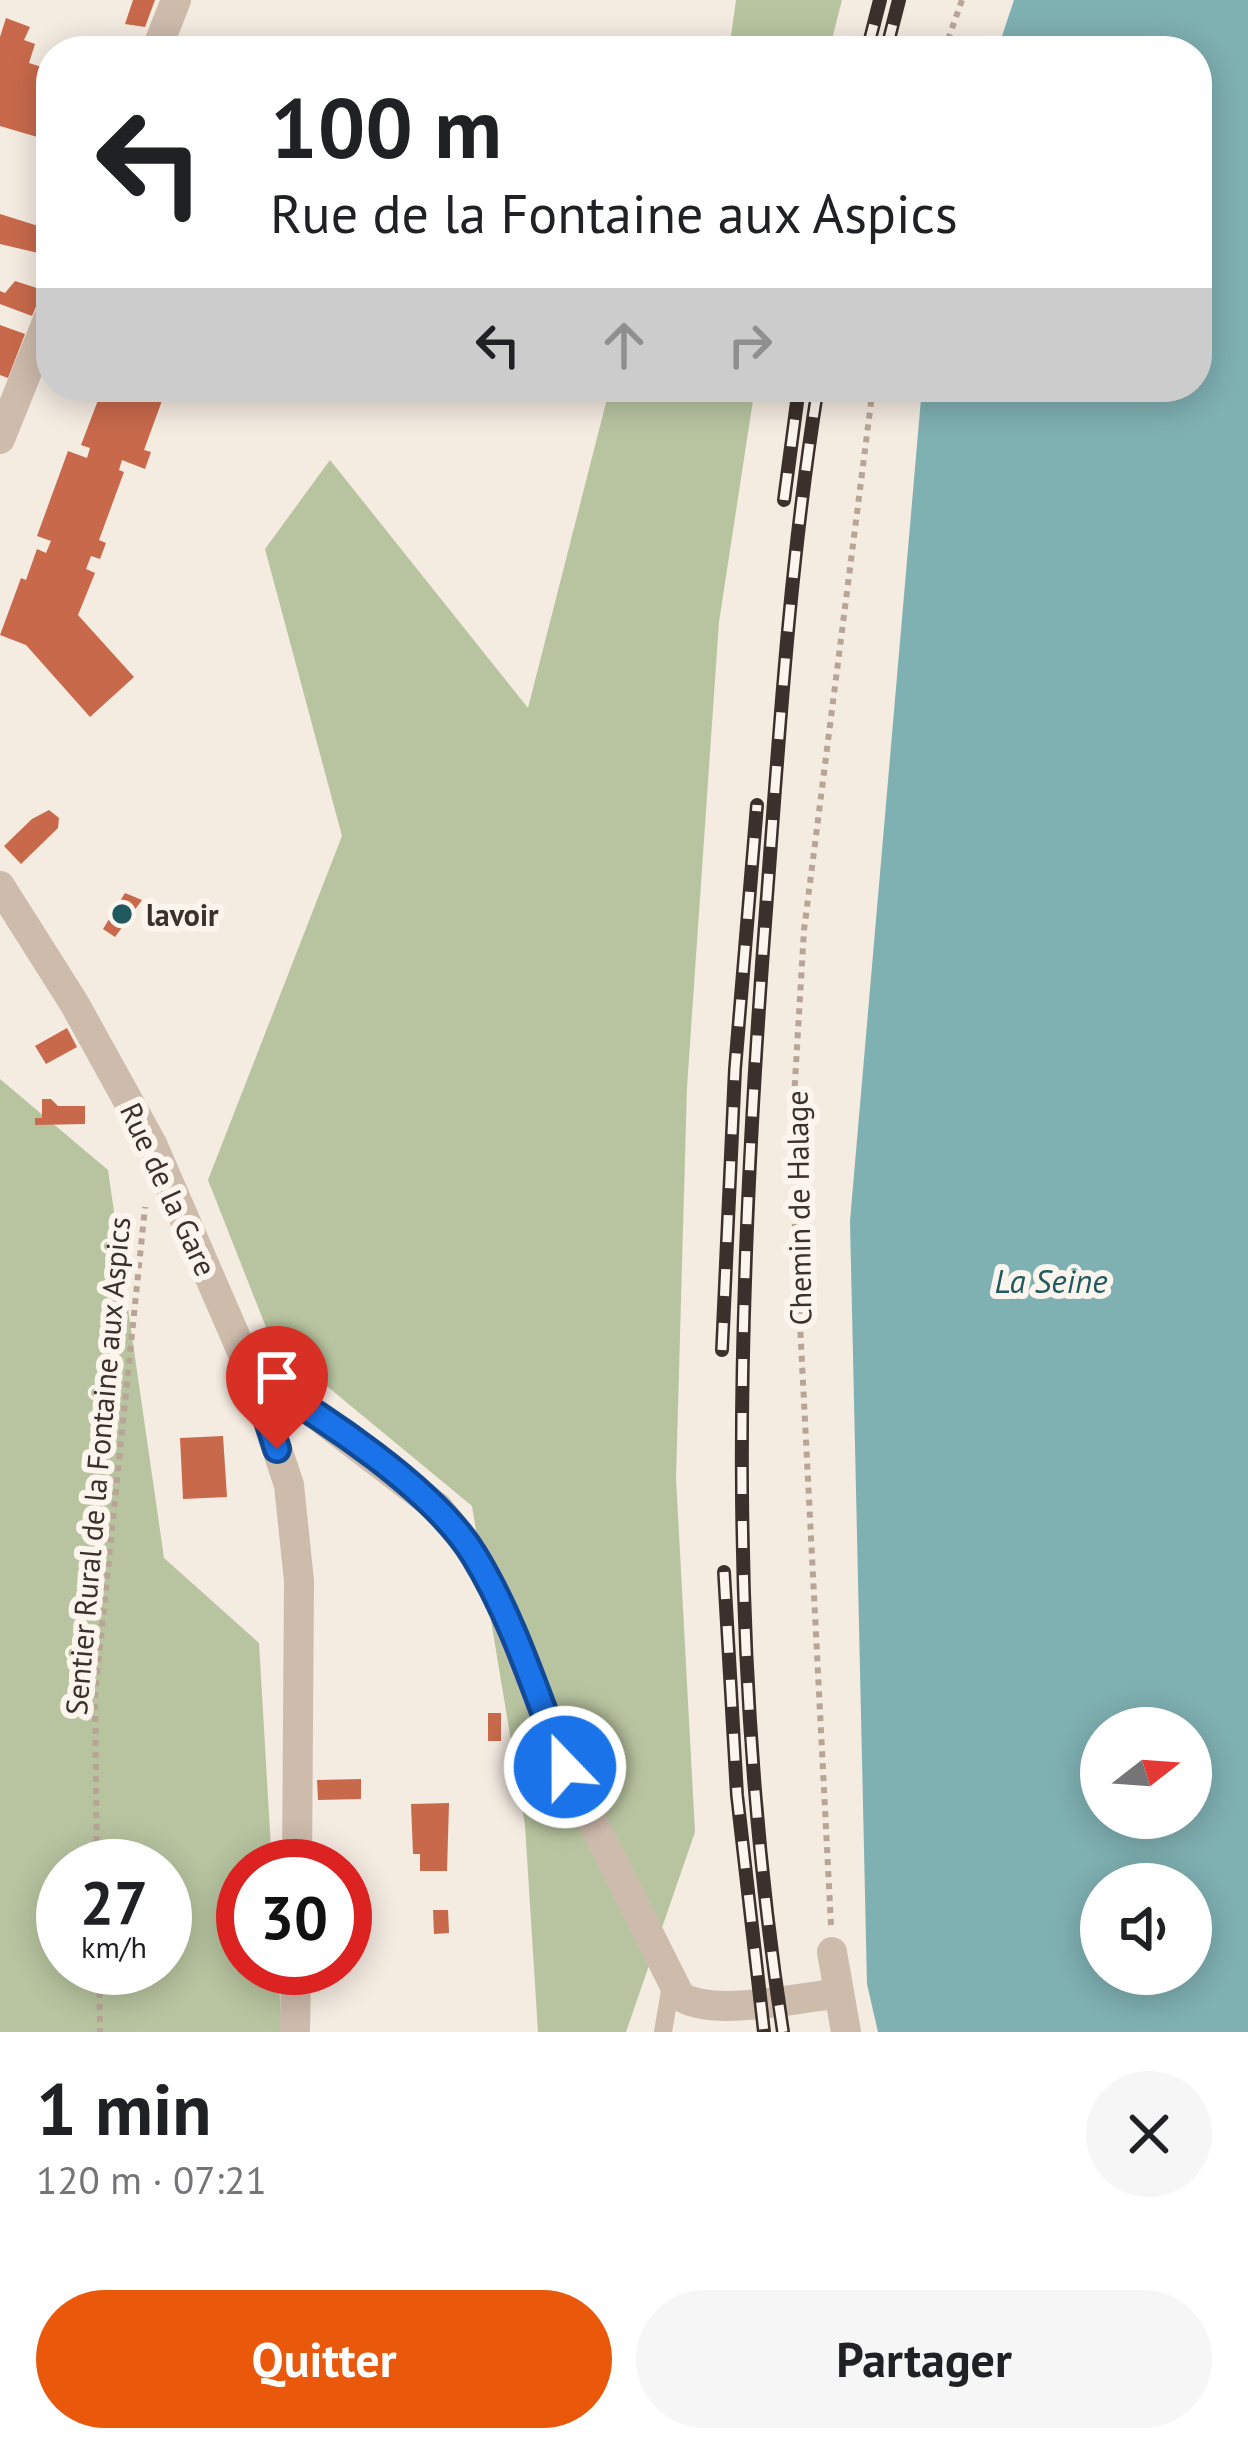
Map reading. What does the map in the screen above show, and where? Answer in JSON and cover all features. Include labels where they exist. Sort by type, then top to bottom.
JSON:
[{"type":"street","points":[[162,36],[176,0]]},
{"type":"street","points":[[0,439],[36,349]]},
{"type":"street","name":"Rue de la Gare","points":[[0,886],[74,1003],[152,1144],[254,1376],[289,1485],[298,1542],[297,1839]]},
{"type":"street","points":[[254,1376],[308,1408],[438,1508],[472,1552],[498,1597],[565,1767],[671,1985],[689,2002],[704,2005],[837,1994]]},
{"type":"street","points":[[832,1952],[846,2032]]},
{"type":"street","points":[[295,2032],[296,1995]]},
{"type":"lane","points":[[663,2032],[671,1985]]},
{"type":"path","points":[[949,36],[962,0]]},
{"type":"path","name":"Chemin de Halage","points":[[832,1952],[804,1476],[791,1149],[804,930],[871,402]]},
{"type":"path","name":"Sentier Rural de la Fontaine aux Aspics","points":[[98,1839],[95,1695],[152,1144]]},
{"type":"path","points":[[99,1995],[100,2032]]},
{"type":"green space","points":[[736,0],[842,0],[833,36],[731,36]]},
{"type":"green space","points":[[606,402],[753,402],[719,622],[687,1087],[676,1478],[695,1832],[626,2032],[538,2032],[525,1825],[472,1506],[271,1340],[208,1180],[342,836],[265,549],[330,460],[528,708]]},
{"type":"green space","points":[[0,1079],[108,1170],[164,1558],[259,1643],[270,1839],[216,1839],[216,1995],[280,1995],[282,2032],[0,2032]]},
{"type":"water","name":"La Seine","points":[[1014,0],[1248,0],[1248,2032],[878,2032],[867,1984],[850,1221],[921,402],[1212,402],[1212,36],[1002,36]]},
{"type":"building","points":[[133,0],[155,0],[145,27],[125,24]]},
{"type":"building","points":[[6,18],[30,27],[24,40],[35,44],[29,63],[36,65],[36,137],[0,126],[0,37]]},
{"type":"building","points":[[0,214],[36,225],[36,252],[0,244]]},
{"type":"building","points":[[15,281],[36,288],[32,316],[0,304],[0,291],[5,293]]},
{"type":"building","points":[[0,325],[25,334],[8,378],[0,375]]},
{"type":"building","points":[[97,402],[162,402],[144,450],[151,452],[145,469],[122,460],[119,470],[124,472],[99,540],[106,543],[100,559],[91,556],[86,569],[95,573],[78,615],[134,677],[90,717],[26,645],[0,635],[21,578],[26,580],[37,549],[46,553],[51,541],[37,536],[68,451],[87,458],[90,448],[81,445]]},
{"type":"building","points":[[49,810],[59,818],[58,828],[21,864],[4,846]]},
{"type":"building","name":"lavoir","points":[[125,893],[142,900],[115,937],[103,929]]},
{"type":"building","points":[[67,1028],[77,1047],[46,1064],[35,1046]]},
{"type":"building","points":[[42,1099],[51,1099],[58,1106],[85,1106],[85,1124],[35,1125],[35,1118],[42,1118]]},
{"type":"building","points":[[223,1436],[227,1497],[183,1499],[180,1438]]},
{"type":"building","points":[[488,1713],[501,1713],[501,1741],[488,1741]]},
{"type":"building","points":[[361,1779],[361,1799],[318,1800],[317,1780]]},
{"type":"building","points":[[449,1803],[447,1871],[420,1871],[420,1854],[413,1854],[411,1804]]},
{"type":"building","points":[[433,1910],[448,1910],[449,1933],[434,1934]]},
{"type":"railway","points":[[871,36],[880,0]]},
{"type":"railway","points":[[890,36],[899,0]]},
{"type":"railway","points":[[784,500],[797,402]]},
{"type":"railway","points":[[783,2032],[764,1890],[744,1611],[743,1333],[756,1052],[781,714],[816,402]]},
{"type":"railway","points":[[722,1350],[735,1069],[757,805]]},
{"type":"railway","points":[[724,1572],[737,1795],[764,2032]]},
{"type":"place","name":"lavoir","points":[[122,914]]},
{"type":"route","points":[[277,1449],[254,1376],[308,1408],[438,1508],[498,1597],[565,1767]]}]
